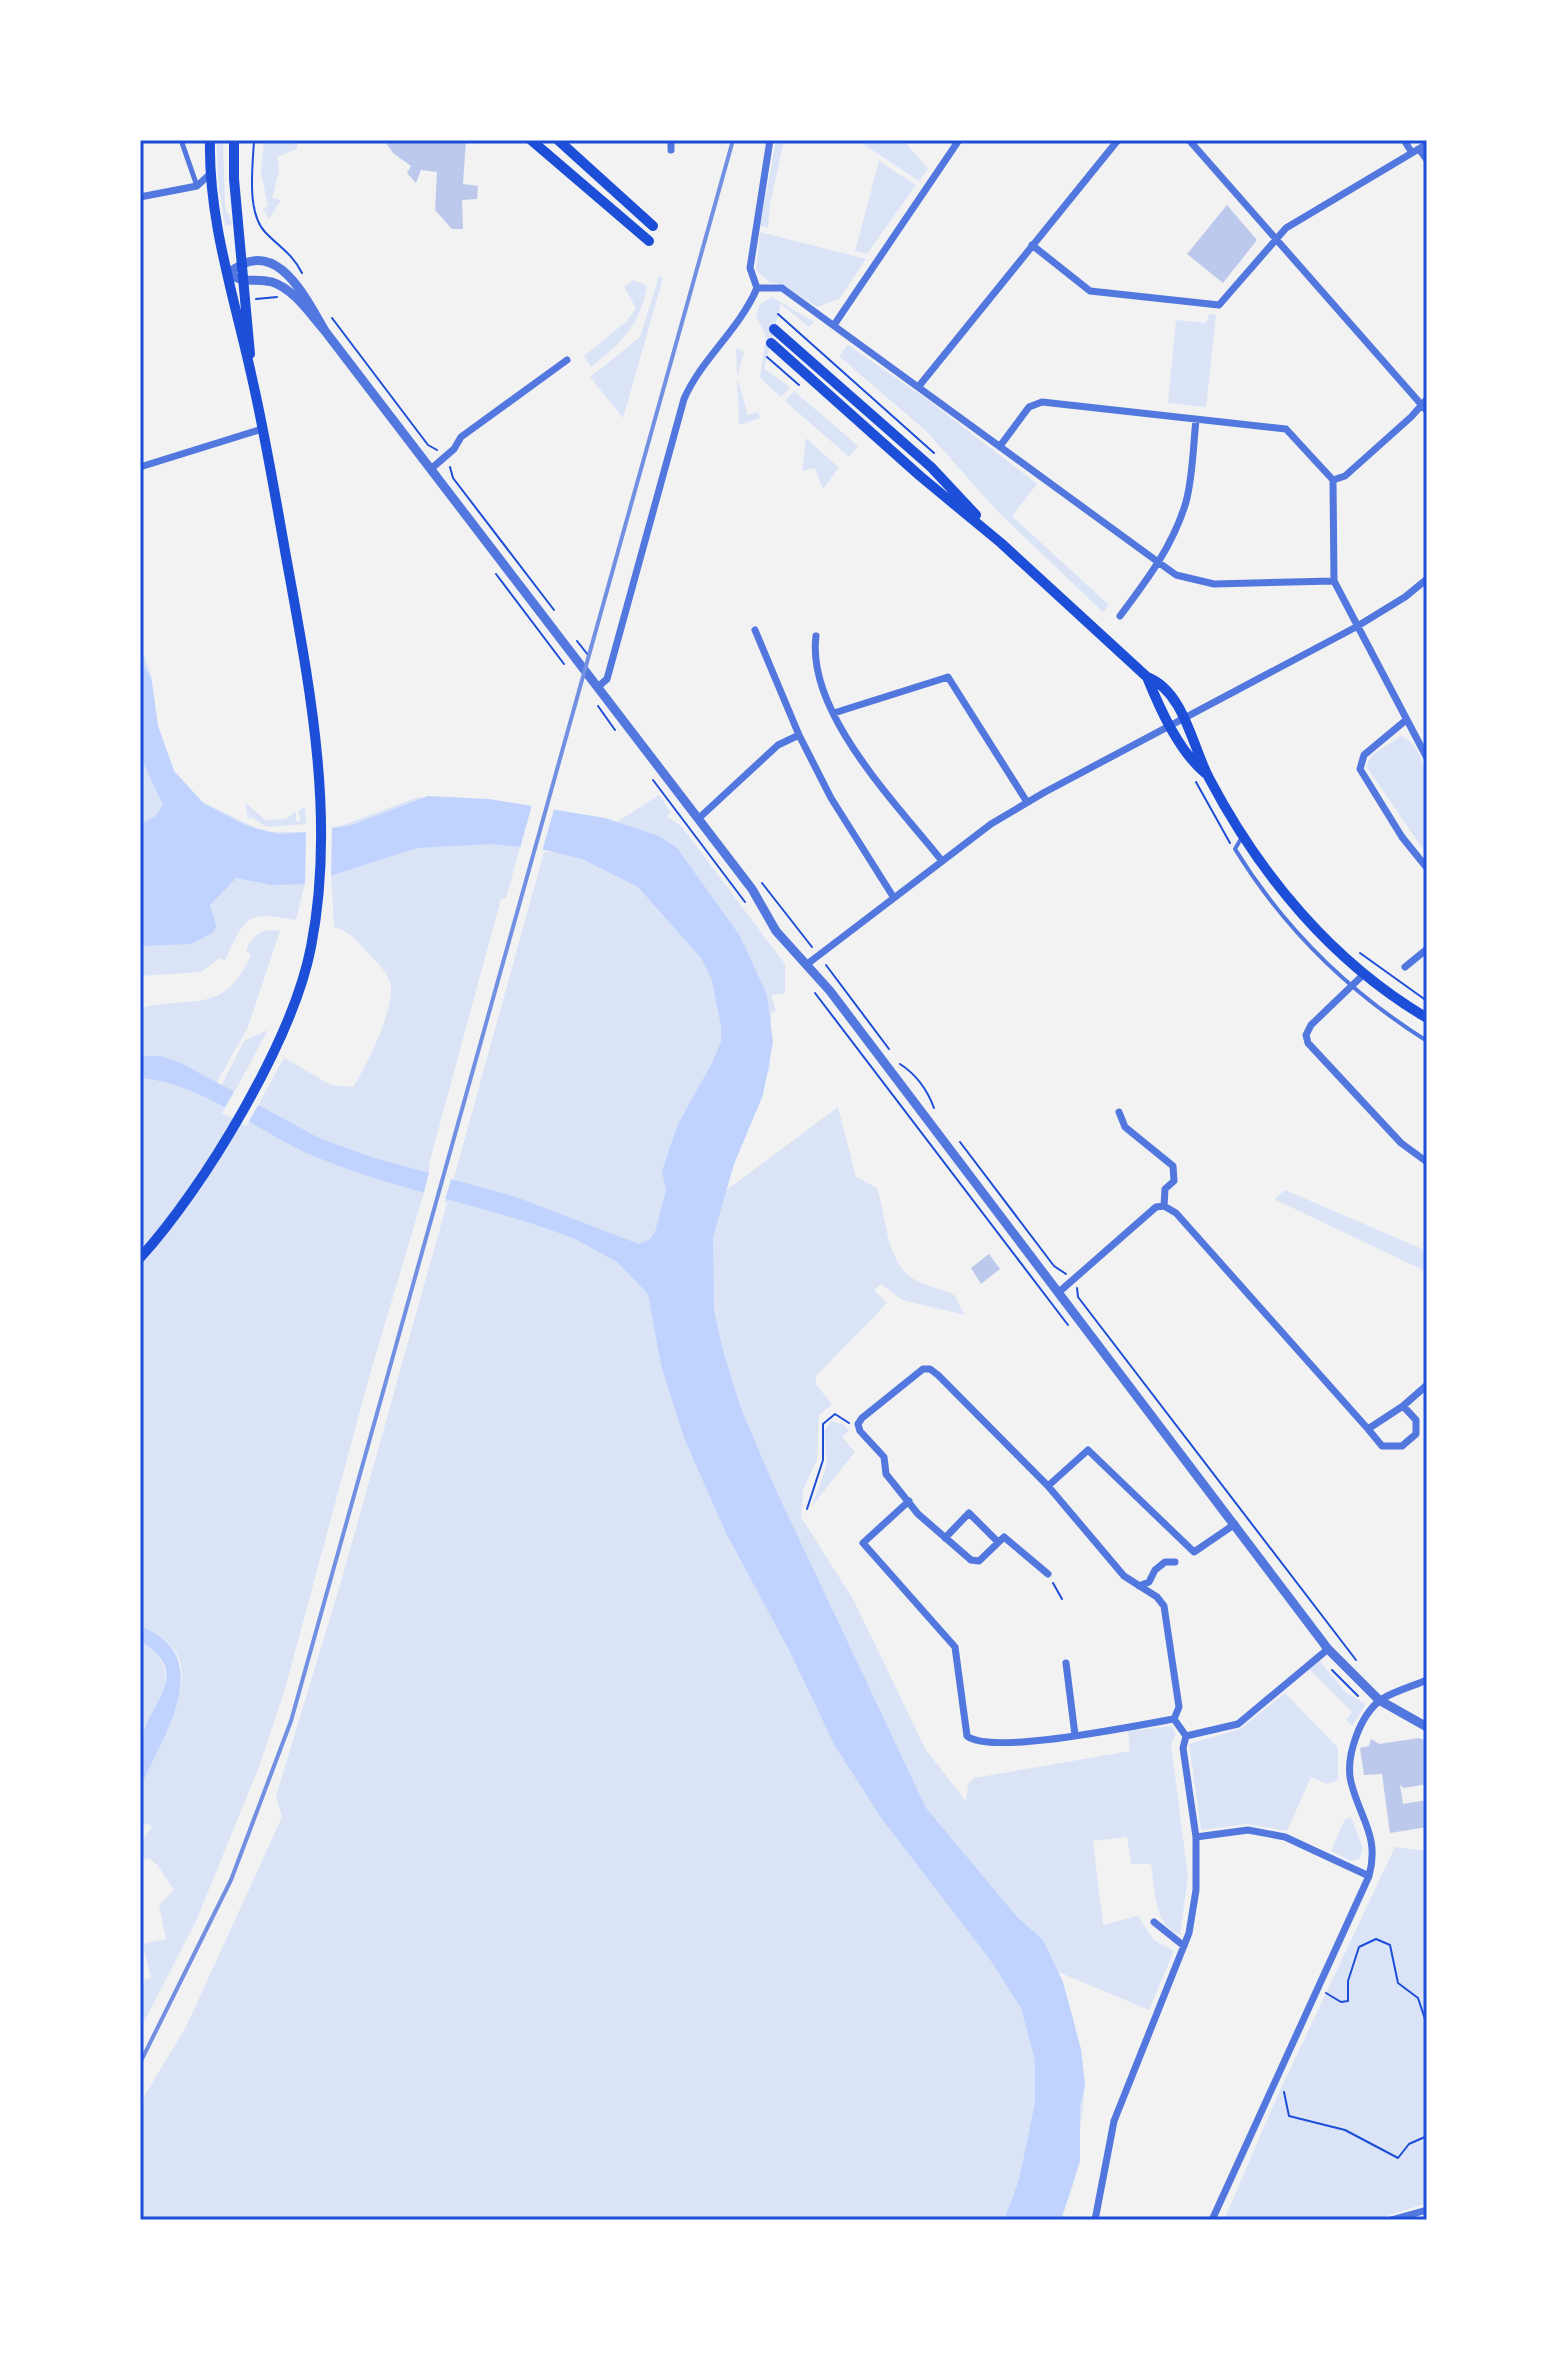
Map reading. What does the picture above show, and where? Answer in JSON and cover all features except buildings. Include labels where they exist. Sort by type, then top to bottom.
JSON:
[{"type":"main road","points":[[140,1258],[205,1171],[270,1057],[306,966],[317,892],[318,761],[305,659],[252,376],[228,274],[211,173],[210,140]]},
{"type":"main road","points":[[234,140],[252,376]]},
{"type":"main road","points":[[531,140],[649,241]]},
{"type":"main road","points":[[558,140],[653,226]]},
{"type":"main road","points":[[774,329],[931,467],[1001,543]]},
{"type":"main road","points":[[771,343],[920,476],[1001,543],[1147,677],[1157,681],[1183,717],[1207,774],[1243,835],[1296,908],[1363,975],[1427,1018]]},
{"type":"main road","points":[[1147,677],[1194,764],[1207,774]]},
{"type":"street","points":[[181,140],[197,186]]},
{"type":"street","points":[[671,140],[671,150]]},
{"type":"street","points":[[599,686],[607,679],[684,399],[696,377],[742,321],[757,288],[750,268],[770,140]]},
{"type":"street","points":[[834,325],[959,140]]},
{"type":"street","points":[[919,386],[1118,140]]},
{"type":"street","points":[[1189,140],[1425,405],[1345,476],[1333,480]]},
{"type":"street","points":[[1404,140],[1419,148],[1427,160]]},
{"type":"street","points":[[1032,245],[1090,291],[1219,305],[1286,228],[1419,148]]},
{"type":"street","points":[[140,197],[197,186],[211,173]]},
{"type":"street","points":[[325,331],[301,290],[278,266],[262,261],[242,262],[228,274],[244,283],[264,281],[282,286],[325,331],[752,889],[776,931],[806,965],[1059,1292],[1328,1649],[1379,1700],[1427,1727]]},
{"type":"street","points":[[757,288],[782,288],[1176,575],[1214,584],[1334,581]]},
{"type":"street","points":[[432,468],[454,449],[461,437],[567,360]]},
{"type":"street","points":[[1000,446],[1035,403],[1286,429],[1333,480],[1334,581],[1427,758]]},
{"type":"street","points":[[1120,616],[1159,565],[1187,499],[1196,420]]},
{"type":"street","points":[[140,467],[262,429]]},
{"type":"street","points":[[806,965],[942,861],[1027,802],[1356,627],[1405,597],[1427,579]]},
{"type":"street","points":[[755,630],[799,735],[831,798],[894,898]]},
{"type":"street","points":[[816,636],[814,662],[848,740],[942,861]]},
{"type":"street","points":[[834,713],[948,677],[1027,802]]},
{"type":"street","points":[[1406,720],[1364,755],[1360,769],[1402,837],[1427,868]]},
{"type":"street","points":[[698,819],[778,745],[799,735]]},
{"type":"street","points":[[1405,967],[1427,949]]},
{"type":"street","points":[[1363,975],[1311,1025],[1306,1035],[1308,1043],[1401,1143],[1427,1162]]},
{"type":"street","points":[[1119,1112],[1125,1127],[1173,1166],[1174,1181],[1165,1189],[1164,1206]]},
{"type":"street","points":[[1059,1292],[1156,1207],[1164,1206],[1176,1213],[1382,1446],[1402,1446],[1416,1434],[1417,1427],[1403,1406]]},
{"type":"street","points":[[1048,1574],[1004,1537],[979,1561],[971,1560],[918,1514],[886,1474],[884,1457],[860,1431],[858,1424],[923,1369],[930,1369],[1048,1486],[1124,1576],[1157,1597],[1164,1606],[1179,1707],[1174,1719]]},
{"type":"street","points":[[1368,1429],[1403,1406],[1427,1385]]},
{"type":"street","points":[[1048,1486],[1088,1450],[1194,1552],[1235,1524]]},
{"type":"street","points":[[909,1501],[863,1543],[955,1647],[967,1736],[974,1741],[1023,1743],[1174,1719]]},
{"type":"street","points":[[945,1538],[969,1513],[998,1542]]},
{"type":"street","points":[[1139,1586],[1149,1582],[1155,1570],[1165,1562],[1175,1562]]},
{"type":"street","points":[[1186,1736],[1238,1724],[1328,1649]]},
{"type":"street","points":[[1066,1663],[1075,1735]]},
{"type":"street","points":[[1212,2220],[1369,1876],[1374,1843],[1350,1781],[1349,1758],[1353,1741],[1379,1700],[1427,1680]]},
{"type":"street","points":[[1095,2220],[1114,2121],[1184,1946],[1196,1890],[1196,1837],[1183,1748],[1186,1736],[1174,1719]]},
{"type":"street","points":[[1196,1837],[1248,1830],[1285,1837],[1369,1876]]},
{"type":"street","points":[[1154,1922],[1184,1946]]},
{"type":"street","points":[[1391,2220],[1427,2210]]},
{"type":"lane","points":[[1243,835],[1235,849],[1280,914],[1353,987],[1427,1041]]},
{"type":"path","points":[[254,140],[253,193],[263,230]]},
{"type":"path","points":[[246,300],[282,298]]},
{"type":"path","points":[[778,314],[922,439],[943,463]]},
{"type":"path","points":[[767,357],[808,393]]},
{"type":"path","points":[[553,650],[570,668]]},
{"type":"path","points":[[595,700],[620,736]]},
{"type":"path","points":[[646,770],[751,910]]},
{"type":"path","points":[[1193,777],[1235,849]]},
{"type":"path","points":[[1358,952],[1427,1001]]},
{"type":"path","points":[[807,1509],[823,1460],[823,1424],[835,1414],[858,1424]]},
{"type":"path","points":[[1048,1574],[1062,1599]]},
{"type":"path","points":[[1318,1988],[1341,2002],[1348,2001],[1348,1981],[1359,1947],[1376,1939],[1390,1945],[1398,1983],[1418,1998],[1427,2025]]},
{"type":"path","points":[[1273,2086],[1285,2093],[1289,2116],[1345,2130],[1388,2155],[1398,2158],[1409,2144],[1427,2136]]},
{"type":"shaded area","points":[[216,140],[223,140],[225,207],[233,224],[225,226],[219,189]]},
{"type":"shaded area","points":[[264,140],[297,140],[297,149],[277,157],[279,171],[272,198],[281,200],[269,219],[263,209],[268,206],[261,172]]},
{"type":"shaded area","points":[[776,140],[784,140],[768,228],[760,226]]},
{"type":"shaded area","points":[[857,140],[903,140],[928,169],[919,181]]},
{"type":"shaded area","points":[[879,161],[916,185],[867,254],[855,251]]},
{"type":"shaded area","points":[[760,232],[866,259],[839,299],[817,307],[784,285],[769,282],[756,270]]},
{"type":"shaded area","points":[[659,276],[663,278],[623,418],[590,377],[640,337]]},
{"type":"shaded area","points":[[633,280],[647,286],[640,312],[620,341],[591,367],[584,356],[627,321],[636,308],[624,287]]},
{"type":"shaded area","points":[[772,297],[814,322],[809,327],[781,304],[764,369],[790,387],[781,397],[760,378],[766,336],[756,316],[760,304]]},
{"type":"shaded area","points":[[1209,314],[1216,315],[1206,407],[1168,403],[1176,320],[1206,323]]},
{"type":"shaded area","points":[[848,345],[928,400],[1037,484],[1012,516],[1109,605],[1103,612],[998,512],[926,431],[839,356]]},
{"type":"shaded area","points":[[736,348],[744,352],[737,377]]},
{"type":"shaded area","points":[[737,378],[748,415],[758,412],[760,418],[739,425]]},
{"type":"shaded area","points":[[794,391],[858,446],[849,457],[785,401]]},
{"type":"shaded area","points":[[806,438],[839,468],[823,489],[815,468],[802,471]]},
{"type":"shaded area","points":[[140,643],[152,678],[158,726],[174,771],[204,803],[265,832],[310,832],[343,825],[418,797],[617,822],[659,795],[671,812],[667,816],[682,827],[785,964],[785,993],[771,995],[776,1011],[771,1014],[770,1068],[724,1192],[838,1107],[856,1177],[877,1188],[888,1237],[903,1270],[922,1283],[954,1295],[965,1315],[902,1300],[881,1284],[874,1290],[887,1303],[816,1376],[816,1384],[832,1405],[819,1415],[817,1460],[803,1490],[801,1517],[853,1599],[926,1750],[966,1801],[968,1784],[974,1778],[1130,1751],[1128,1731],[1172,1726],[1176,1735],[1171,1744],[1188,1877],[1180,1935],[1171,1930],[1160,1914],[1151,1864],[1131,1864],[1127,1837],[1093,1841],[1103,1925],[1138,1916],[1154,1940],[1174,1951],[1149,2010],[1051,1969],[1073,2018],[1085,2084],[1075,2179],[1061,2220],[140,2220],[140,2103],[186,2027],[282,1817],[276,1796],[341,1582],[447,1203],[423,1196],[370,1374],[285,1689],[259,1767],[196,1921],[140,2030],[140,1981],[151,1978],[143,1944],[166,1939],[159,1905],[174,1890],[149,1858],[140,1860],[140,1842],[152,1827],[147,1823],[140,1831],[139,1797],[178,1699],[182,1677],[178,1657],[165,1640],[140,1626],[140,1008],[205,1000],[218,995],[241,974],[251,955],[246,950],[256,936],[263,931],[280,931],[248,1027],[217,1082],[221,1086],[244,1041],[268,1030],[234,1093],[258,1105],[284,1058],[331,1085],[353,1087],[379,1036],[391,992],[390,982],[380,966],[352,937],[334,927],[331,876],[305,884],[296,920],[267,916],[250,920],[238,934],[225,960],[220,958],[201,972],[140,976]],"holes":[[[520,848],[569,853],[544,852],[453,1181],[429,1174],[429,1164],[501,899],[506,898]]]},
{"type":"shaded area","points":[[1401,736],[1412,744],[1425,772],[1428,790],[1427,855],[1366,766],[1372,755]]},
{"type":"shaded area","points":[[245,802],[265,820],[285,819],[296,812],[296,821],[301,822],[298,811],[305,807],[306,824],[267,827],[251,817],[248,819]]},
{"type":"shaded area","points":[[1285,1190],[1427,1251],[1427,1272],[1274,1199]]},
{"type":"shaded area","points":[[831,1421],[843,1424],[849,1431],[842,1437],[855,1452],[812,1506],[827,1464],[824,1431]]},
{"type":"shaded area","points":[[140,1641],[154,1652],[166,1676],[161,1701],[140,1742]]},
{"type":"shaded area","points":[[1319,1660],[1345,1692],[1366,1704],[1352,1726],[1346,1720],[1352,1712],[1309,1669]]},
{"type":"shaded area","points":[[1285,1693],[1338,1748],[1338,1780],[1327,1784],[1311,1777],[1287,1831],[1247,1824],[1201,1830],[1189,1744],[1240,1729]]},
{"type":"shaded area","points":[[1351,1817],[1363,1848],[1359,1859],[1351,1861],[1331,1851],[1345,1819]]},
{"type":"shaded area","points":[[1395,1847],[1427,1851],[1427,2203],[1375,2220],[1224,2220],[1276,2099]]},
{"type":"water","points":[[140,659],[151,678],[158,726],[174,771],[203,803],[247,826],[279,834],[310,832],[352,825],[428,796],[489,799],[605,818],[659,836],[677,848],[740,936],[767,995],[773,1042],[763,1095],[734,1164],[713,1237],[714,1311],[722,1347],[740,1406],[774,1486],[926,1808],[1017,1917],[1043,1940],[1063,1982],[1081,2049],[1085,2084],[1080,2106],[1080,2161],[1061,2220],[1004,2220],[1019,2180],[1035,2103],[1035,2060],[1021,2008],[991,1961],[882,1819],[835,1746],[789,1650],[726,1533],[684,1438],[661,1365],[648,1294],[617,1262],[577,1240],[348,1169],[294,1147],[208,1098],[163,1082],[140,1078],[140,1056],[161,1056],[181,1063],[319,1138],[371,1157],[516,1197],[639,1244],[650,1239],[655,1232],[666,1190],[662,1171],[678,1124],[721,1042],[712,980],[702,959],[638,887],[582,859],[541,849],[491,844],[417,848],[305,884],[271,885],[236,878],[210,905],[216,926],[213,933],[191,944],[140,946],[140,825],[156,816],[163,805],[140,756]]},
{"type":"water","points":[[140,1626],[164,1639],[177,1657],[181,1677],[171,1722],[140,1788],[140,1744],[144,1729],[164,1690],[166,1678],[165,1666],[140,1641]]},
{"type":"pier","points":[[533,801],[555,806],[541,855],[519,852]]},
{"type":"pier","points":[[332,824],[331,880],[305,888],[306,828]]},
{"type":"pier","points":[[235,1090],[260,1102],[246,1126],[222,1113]]},
{"type":"pier","points":[[430,1169],[452,1176],[444,1203],[423,1196]]},
{"type":"railway","points":[[140,2063],[231,1880],[291,1721],[733,140]]}]
